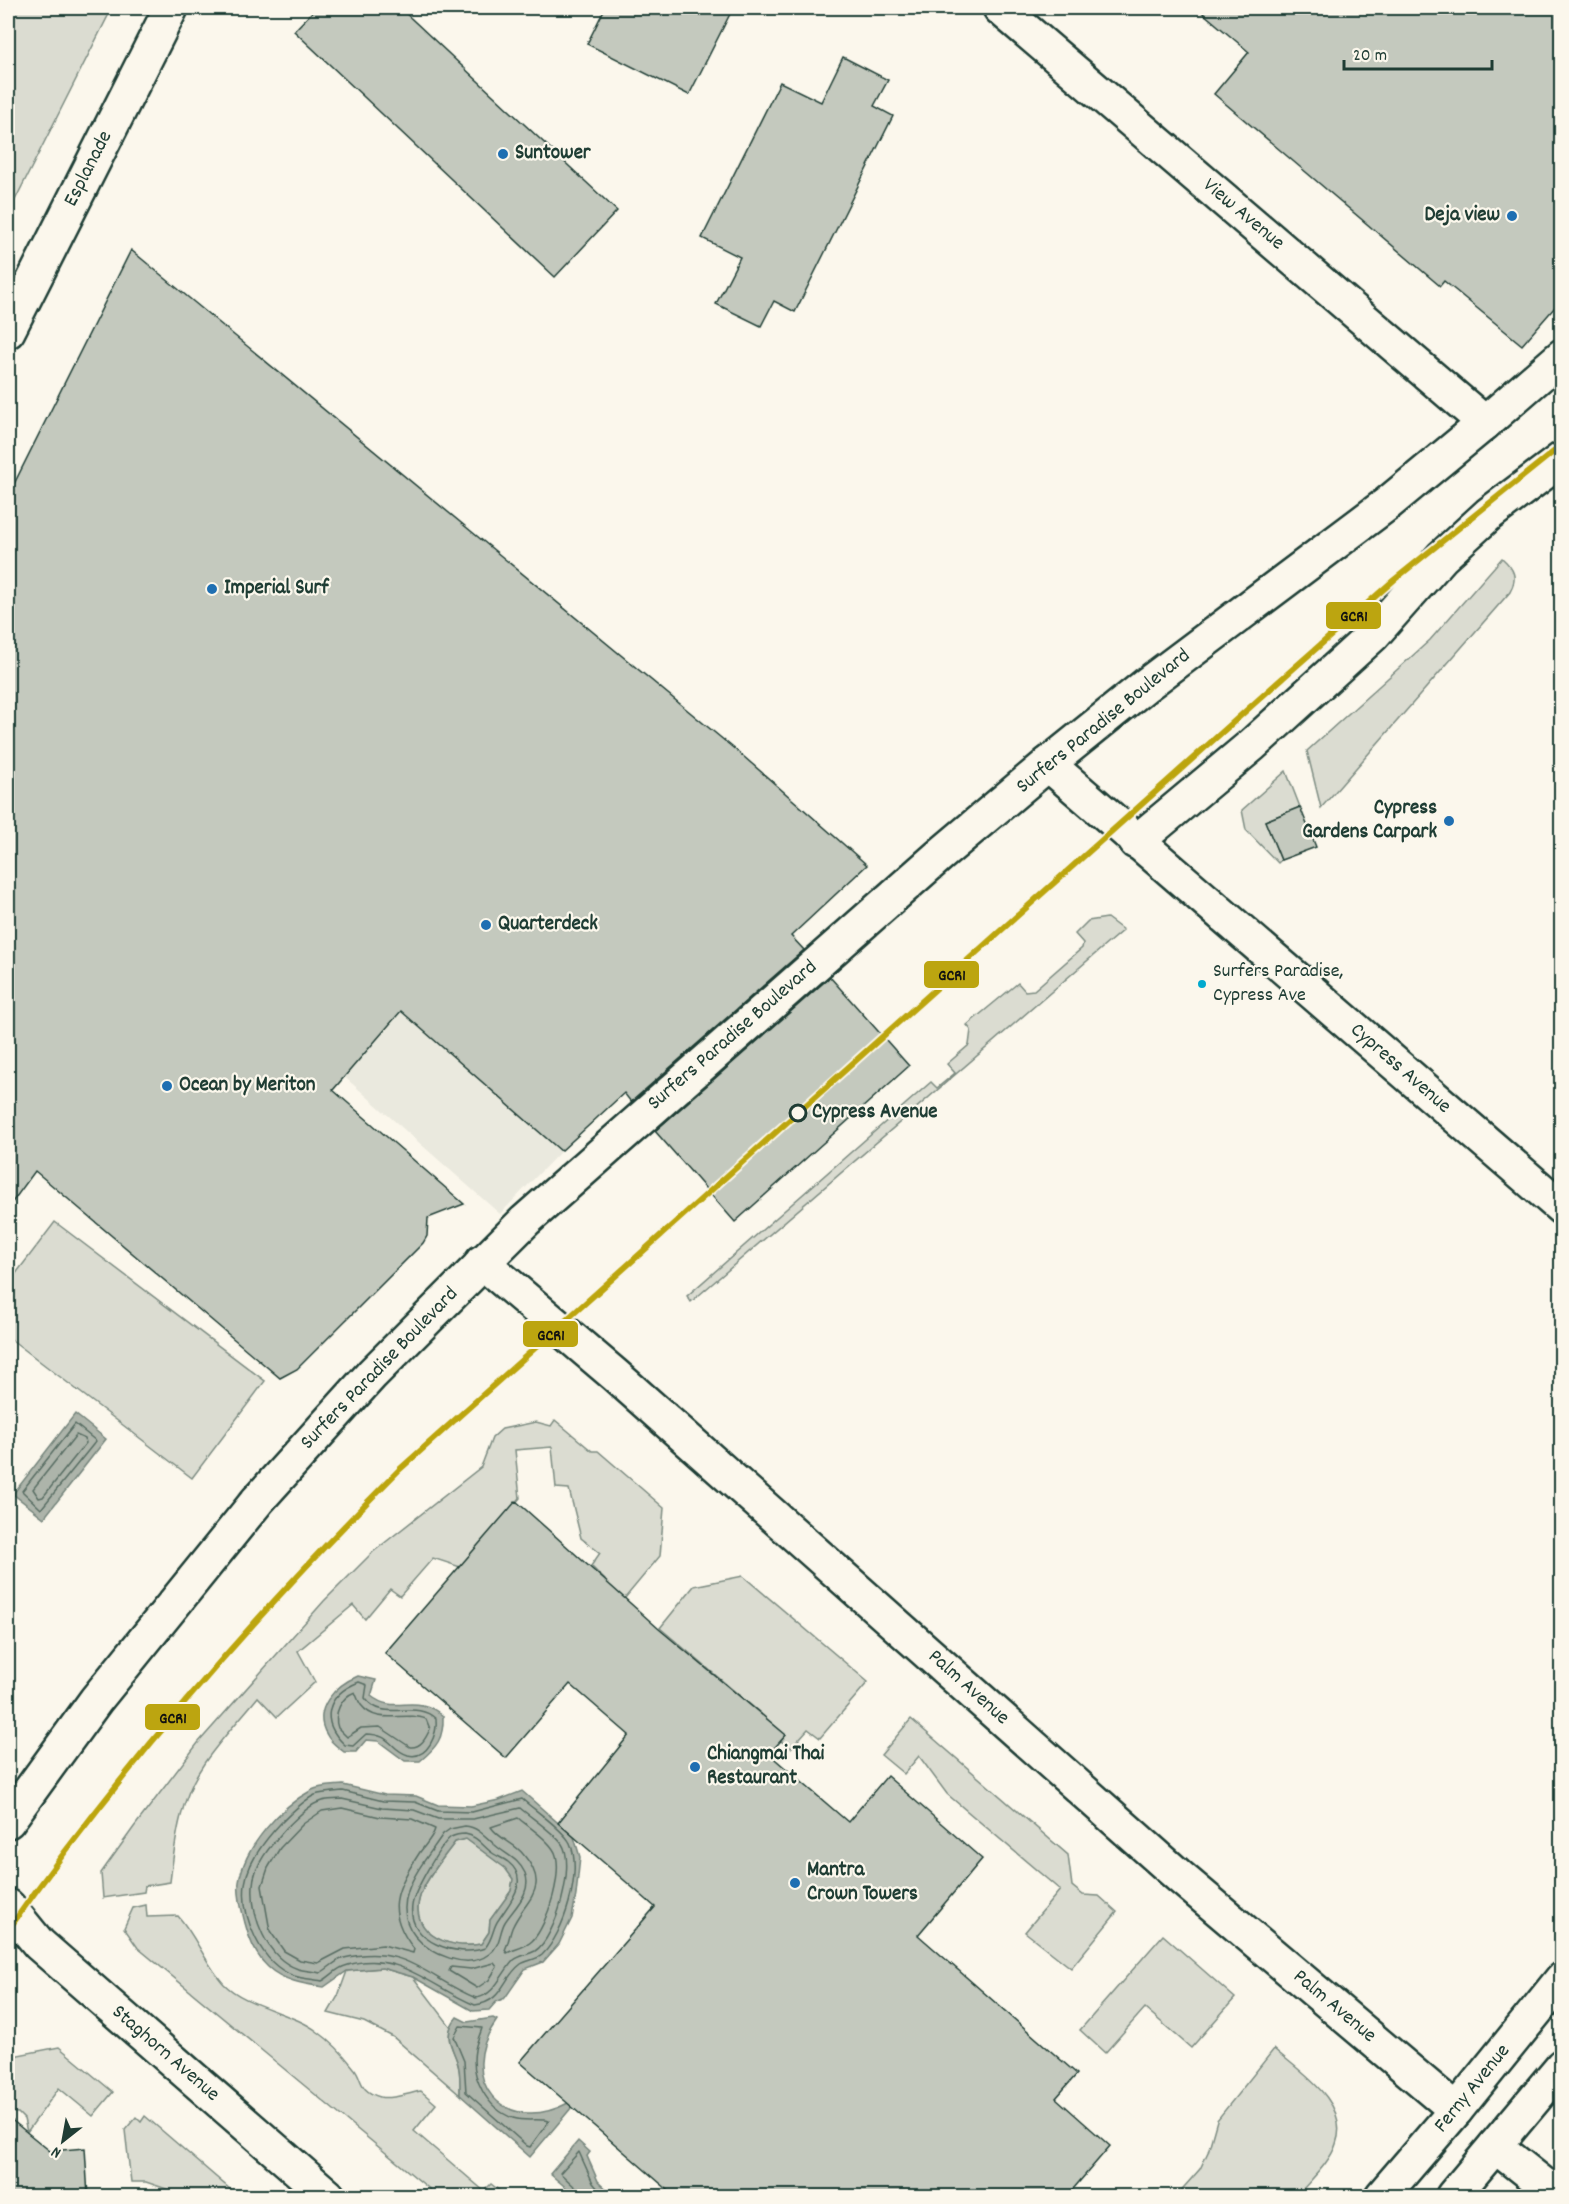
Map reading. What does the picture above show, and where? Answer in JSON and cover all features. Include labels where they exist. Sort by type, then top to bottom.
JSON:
[{"type":"main road","name":"Esplanade","points":[[8,331],[171,8]]},
{"type":"main road","name":"View Avenue","points":[[1000,8],[1485,423]]},
{"type":"main road","name":"Surfers Paradise Boulevard","points":[[8,1821],[96,1700],[258,1500],[372,1374],[482,1262],[593,1159],[940,855],[1048,764],[1146,685],[1387,504],[1562,356]]},
{"type":"main road","points":[[1136,842],[1252,745],[1373,635],[1442,557],[1489,514],[1562,459]]},
{"type":"main road","name":"Cypress Avenue","points":[[1048,764],[1562,1208]]},
{"type":"main road","name":"Palm Avenue","points":[[482,1262],[615,1375],[1180,1877],[1456,2110]]},
{"type":"main road","name":"Staghorn Avenue","points":[[8,1906],[39,1944],[328,2196]]},
{"type":"main road","name":"Ferny Avenue","points":[[1382,2196],[1456,2110],[1562,1979]]},
{"type":"main road","points":[[1453,2196],[1562,2066]]},
{"type":"main road","points":[[1495,2146],[1558,2196]]},
{"type":"shaded area","points":[[8,8],[112,8],[8,214]]},
{"type":"shaded area","points":[[1502,558],[1514,574],[1510,592],[1321,808],[1307,751],[1430,640]]},
{"type":"shaded area","points":[[1286,771],[1300,807],[1265,821],[1281,860],[1278,863],[1246,830],[1242,810]]},
{"type":"shaded area","points":[[261,890],[561,1151],[500,1214],[212,960]]},
{"type":"shaded area","points":[[1107,918],[1123,930],[691,1302],[687,1296],[931,1082],[937,1088],[955,1073],[947,1064],[969,1045],[971,1030],[967,1025],[1018,983],[1025,991],[1034,990],[1082,948],[1083,943],[1075,934],[1088,921]]},
{"type":"shaded area","points":[[55,1222],[265,1381],[192,1478],[8,1337],[8,1284]]},
{"type":"shaded area","points":[[555,1420],[592,1451],[598,1451],[664,1508],[660,1556],[600,1628],[579,1611],[605,1580],[591,1566],[600,1553],[581,1538],[569,1489],[556,1488],[552,1447],[515,1450],[520,1498],[460,1567],[433,1558],[400,1596],[390,1589],[365,1619],[353,1605],[298,1651],[315,1682],[277,1717],[258,1697],[211,1753],[197,1776],[184,1805],[170,1882],[145,1886],[144,1892],[103,1898],[101,1873],[134,1827],[198,1743],[324,1601],[373,1552],[481,1467],[492,1438],[502,1429],[536,1422],[551,1426]]},
{"type":"shaded area","points":[[743,1576],[868,1682],[820,1738],[808,1729],[791,1748],[781,1741],[786,1735],[660,1628],[694,1586]]},
{"type":"shaded area","points":[[911,1719],[1068,1855],[1072,1886],[1083,1895],[1099,1896],[1117,1912],[1071,1968],[1025,1932],[1060,1890],[947,1794],[919,1756],[904,1774],[881,1755]]},
{"type":"shaded area","points":[[466,1839],[506,1868],[513,1879],[511,1891],[490,1920],[489,1932],[481,1944],[455,1944],[442,1940],[424,1926],[419,1916],[418,1903],[426,1883],[455,1842]]},
{"type":"shaded area","points":[[146,1905],[147,1917],[178,1916],[217,1976],[233,1992],[308,2025],[328,2040],[354,2068],[368,2091],[384,2098],[421,2091],[436,2104],[414,2131],[484,2191],[491,2184],[506,2196],[438,2196],[138,1948],[124,1928],[133,1908]]},
{"type":"shaded area","points":[[1163,1935],[1235,1998],[1191,2048],[1145,2008],[1105,2053],[1080,2030]]},
{"type":"shaded area","points":[[382,1968],[413,1977],[451,2027],[449,2038],[459,2068],[460,2095],[393,2037],[364,2022],[328,2013],[338,1996],[347,1971]]},
{"type":"shaded area","points":[[59,2047],[113,2092],[93,2116],[59,2088],[27,2132],[24,2119],[18,2113],[8,2112],[8,2057]]},
{"type":"shaded area","points":[[1274,2049],[1309,2078],[1330,2102],[1339,2129],[1336,2144],[1329,2158],[1297,2196],[1176,2196],[1200,2169],[1208,2152],[1217,2120]]},
{"type":"shaded area","points":[[145,2116],[238,2196],[187,2196],[146,2182],[131,2182],[125,2130],[136,2117],[141,2122]]},
{"type":"water","points":[[75,1414],[106,1439],[44,1518],[13,1494]]},
{"type":"water","points":[[358,1676],[376,1680],[371,1696],[380,1702],[397,1705],[423,1705],[443,1716],[441,1736],[438,1742],[420,1761],[405,1761],[378,1741],[366,1740],[356,1752],[344,1752],[328,1738],[323,1725],[324,1707],[334,1692]]},
{"type":"water","points":[[343,1785],[385,1795],[416,1796],[438,1805],[471,1806],[499,1800],[522,1791],[574,1837],[580,1857],[572,1918],[559,1944],[543,1962],[525,1969],[505,1998],[496,2002],[489,2010],[473,2011],[413,1977],[382,1968],[347,1971],[324,1987],[280,1976],[264,1963],[251,1941],[241,1908],[239,1882],[248,1855],[276,1817],[300,1797],[312,1790]],"holes":[[[466,1839],[505,1868],[513,1879],[511,1891],[490,1920],[489,1932],[481,1944],[454,1944],[431,1934],[423,1926],[418,1903],[423,1889],[455,1842]]]},
{"type":"water","points":[[457,2017],[467,2022],[493,2018],[497,2020],[485,2042],[481,2063],[484,2081],[492,2096],[506,2107],[524,2113],[545,2112],[568,2103],[572,2107],[530,2157],[460,2095],[459,2069],[449,2034]]},
{"type":"water","points":[[578,2141],[590,2152],[587,2156],[598,2181],[614,2196],[576,2196],[550,2174]]},
{"type":"building","name":"Suntower","points":[[316,8],[400,8],[617,211],[555,277],[294,31]]},
{"type":"building","points":[[605,8],[733,8],[689,95],[587,44]]},
{"type":"building","points":[[1197,8],[1562,8],[1562,299],[1522,345],[1444,281],[1440,286],[1214,94],[1249,52]]},
{"type":"building","points":[[843,57],[888,80],[874,106],[893,116],[795,312],[774,301],[761,326],[716,304],[740,257],[702,238],[780,82],[821,102]]},
{"type":"building","points":[[131,250],[743,756],[867,865],[791,936],[804,950],[631,1102],[624,1093],[561,1151],[401,1011],[333,1090],[464,1204],[428,1218],[427,1236],[423,1243],[297,1369],[280,1378],[35,1171],[8,1208],[8,496]]},
{"type":"building","points":[[1300,807],[1316,847],[1281,860],[1265,821]]},
{"type":"building","points":[[830,977],[909,1066],[735,1222],[655,1131]]},
{"type":"building","name":"Mantra Crown Towers","points":[[516,1501],[659,1629],[786,1735],[769,1754],[848,1822],[887,1776],[982,1859],[918,1935],[1077,2074],[1056,2098],[1110,2146],[1067,2196],[675,2196],[520,2062],[655,1907],[558,1823],[629,1735],[570,1684],[506,1758],[385,1653]]},
{"type":"building","points":[[8,2117],[50,2151],[85,2148],[88,2196],[8,2196]]},
{"type":"transit line","name":"GCR1","points":[[8,1930],[98,1808],[145,1749],[243,1635],[399,1470],[1277,683],[1394,580],[1562,445]]},
{"type":"place","name":"Suntower","points":[[503,154]]},
{"type":"place","name":"Deja view","points":[[1512,216]]},
{"type":"place","name":"Imperial Surf","points":[[212,589]]},
{"type":"place","name":"Cypress Gardens Carpark","points":[[1449,821]]},
{"type":"place","name":"Quarterdeck","points":[[486,925]]},
{"type":"place","name":"Surfers Paradise, Cypress Ave","points":[[1202,984]]},
{"type":"place","name":"Ocean by Meriton","points":[[167,1086]]},
{"type":"place","name":"Cypress Avenue","points":[[798,1113]]},
{"type":"place","name":"Chiangmai Thai Restaurant","points":[[695,1767]]},
{"type":"place","name":"Mantra Crown Towers","points":[[795,1883]]}]
